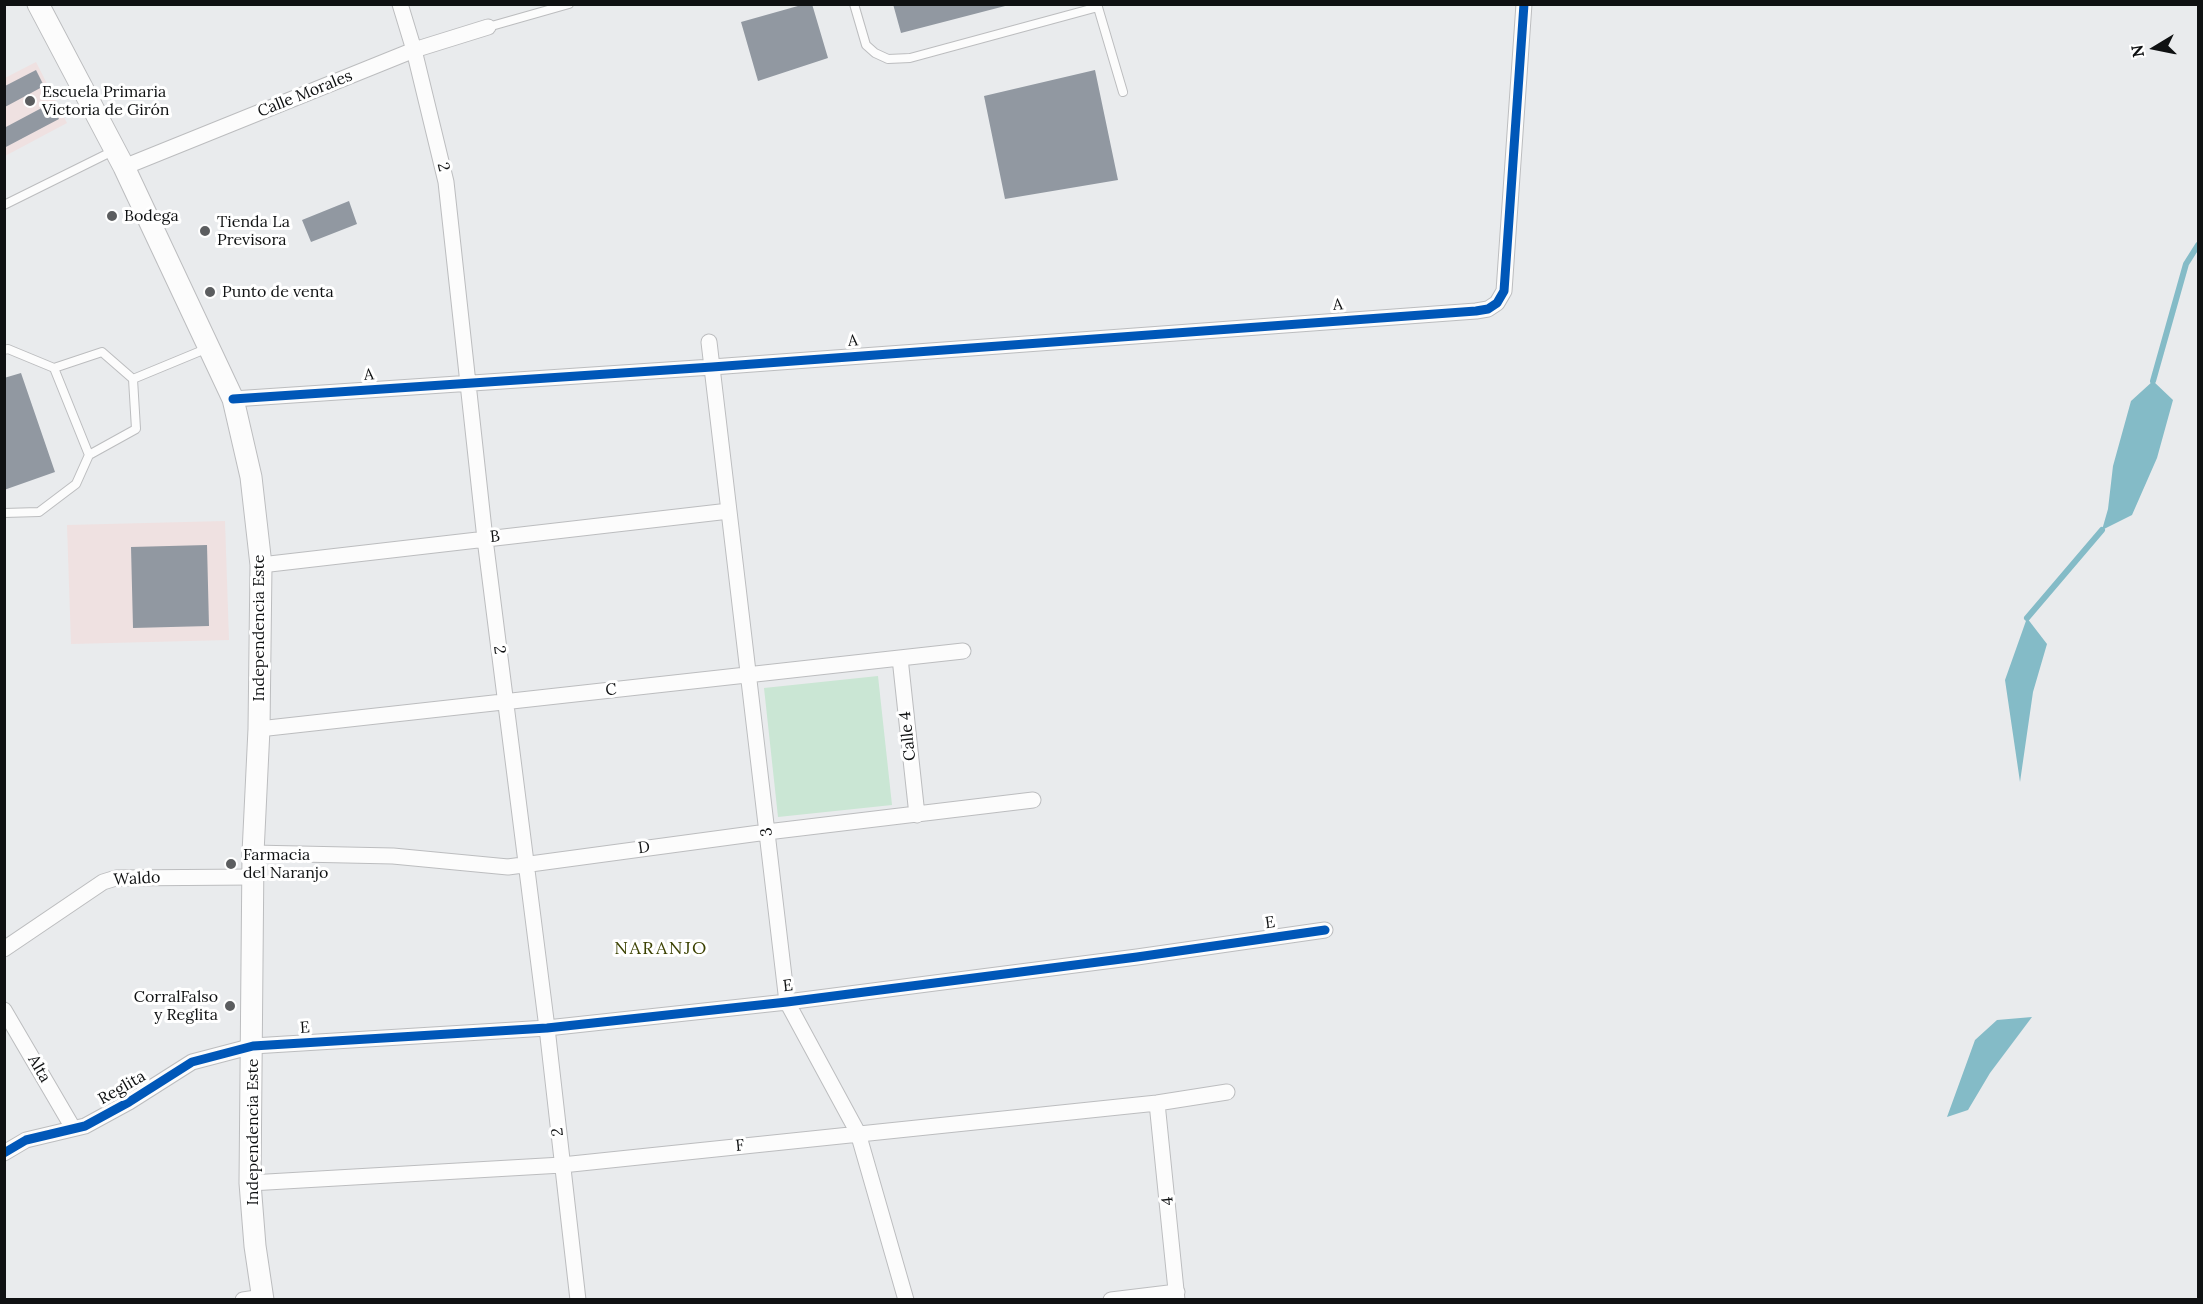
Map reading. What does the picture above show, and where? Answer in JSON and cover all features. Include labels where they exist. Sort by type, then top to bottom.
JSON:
[{"type":"main road","name":"Independencia Este","points":[[38,4],[119,158],[233,399],[251,477],[261,565],[259,729],[254,853],[250,1183],[256,1299]]},
{"type":"street","name":"2","points":[[400,4],[446,182],[470,383],[485,538],[527,864],[578,1299]]},
{"type":"street","name":"A","points":[[233,399],[712,367],[1488,309],[1497,303],[1504,291],[1524,4]]},
{"type":"street","name":"Calle Morales","points":[[119,158],[414,51],[488,27]]},
{"type":"street","name":"3","points":[[709,342],[787,1002],[858,1133],[906,1299]]},
{"type":"street","name":"B","points":[[261,565],[729,511]]},
{"type":"street","name":"C","points":[[259,729],[963,651]]},
{"type":"street","name":"Calle 4","points":[[900,658],[917,815]]},
{"type":"street","name":"D","points":[[254,853],[393,856],[508,867],[767,831],[1032,800]]},
{"type":"street","name":"Waldo","points":[[4,949],[103,882],[116,878],[254,877]]},
{"type":"street","name":"E","points":[[253,1046],[547,1028],[787,1002],[1137,957],[1325,930]]},
{"type":"street","name":"Alta","points":[[4,1010],[73,1128]]},
{"type":"street","name":"Reglita","points":[[4,1153],[26,1140],[85,1125],[129,1102],[192,1062],[253,1046]]},
{"type":"street","name":"F","points":[[250,1183],[562,1166],[1157,1103],[1227,1092]]},
{"type":"street","name":"4","points":[[1157,1103],[1177,1296]]},
{"type":"street","points":[[1111,1299],[1177,1296]]},
{"type":"lane","points":[[488,27],[569,4]]},
{"type":"lane","points":[[854,4],[866,45],[875,53],[888,58],[910,58],[1097,6],[1123,92]]},
{"type":"lane","points":[[4,205],[119,158]]},
{"type":"lane","points":[[133,379],[209,347]]},
{"type":"lane","points":[[4,350],[8,348],[54,368],[102,352],[133,379],[136,429],[89,455],[76,484],[39,512],[4,513]]},
{"type":"lane","points":[[54,368],[89,455]]},
{"type":"shaded area","name":"Escuela Primaria Victoria de Girón","points":[[36,62],[67,123],[5,156],[5,78]]},
{"type":"shaded area","points":[[225,521],[229,640],[71,644],[67,525]]},
{"type":"green space","points":[[878,676],[892,805],[778,817],[764,688]]},
{"type":"water","points":[[2153,381],[2173,400],[2157,458],[2132,515],[2102,530],[2108,509],[2113,466],[2131,401]]},
{"type":"water","points":[[2027,618],[2047,644],[2033,692],[2020,782],[2005,680]]},
{"type":"water","points":[[2032,1017],[1990,1073],[1968,1110],[1947,1117],[1975,1040],[1997,1020]]},
{"type":"building","points":[[812,4],[828,58],[758,81],[741,22]]},
{"type":"building","points":[[893,4],[1009,4],[1009,5],[901,33]]},
{"type":"building","points":[[36,70],[44,86],[5,107],[5,86]]},
{"type":"building","points":[[1095,70],[1118,180],[1005,199],[984,96]]},
{"type":"building","points":[[51,103],[59,119],[4,148],[4,128]]},
{"type":"building","points":[[349,201],[357,224],[311,242],[302,220]]},
{"type":"building","points":[[21,373],[55,472],[4,490],[4,378]]},
{"type":"building","points":[[207,545],[209,626],[133,628],[131,547]]},
{"type":"waterway","points":[[2153,381],[2186,264],[2198,245]]},
{"type":"waterway","points":[[2027,618],[2102,530]]},
{"type":"cycle path","points":[[233,399],[712,367],[1488,309],[1497,303],[1504,291],[1524,4]]},
{"type":"cycle path","points":[[4,1153],[26,1140],[85,1126],[129,1102],[192,1062],[253,1046],[547,1028],[787,1002],[1137,957],[1325,930]]},
{"type":"place","name":"Escuela Primaria Victoria de Girón","points":[[30,101]]},
{"type":"place","name":"Bodega","points":[[112,216]]},
{"type":"place","name":"Tienda La Previsora","points":[[205,231]]},
{"type":"place","name":"Punto de venta","points":[[210,292]]},
{"type":"place","name":"Farmacia del Naranjo","points":[[231,864]]},
{"type":"place","name":"CorralFalso y Reglita","points":[[230,1006]]},
{"type":"district","name":"NARANJO","points":[[661,949]]}]
